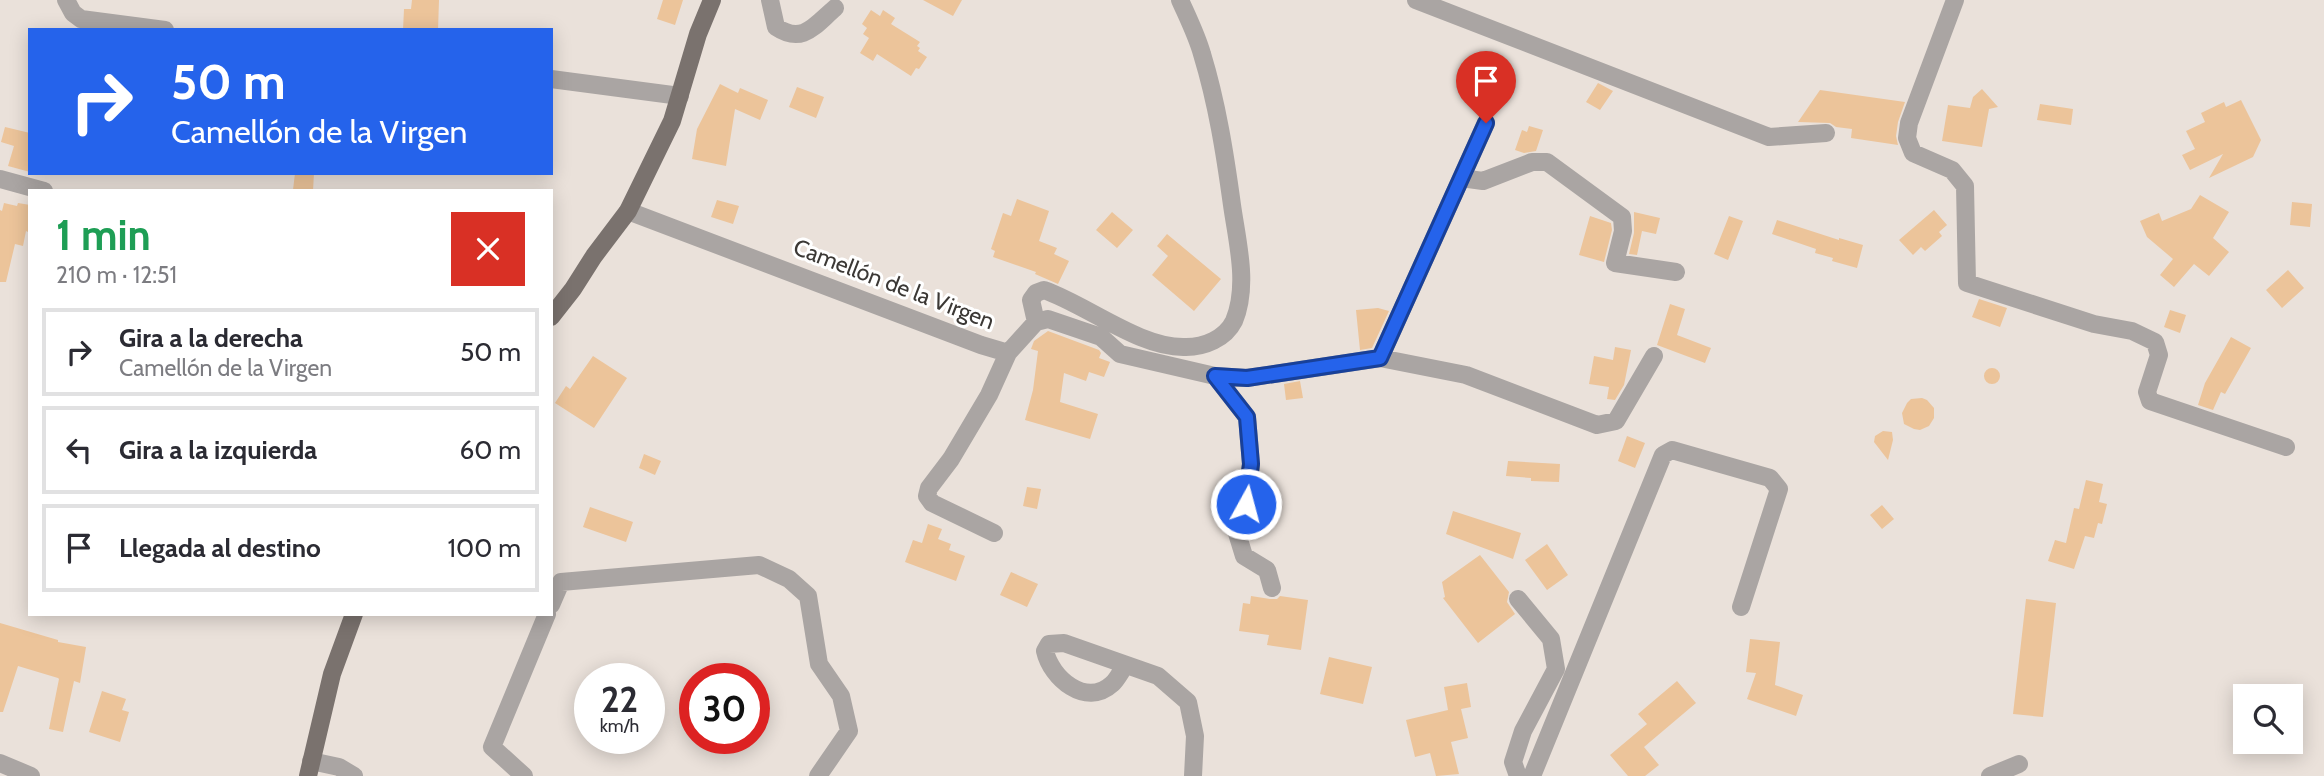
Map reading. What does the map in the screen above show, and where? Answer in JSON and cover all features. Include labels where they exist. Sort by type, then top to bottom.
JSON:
[{"type":"main road","points":[[553,314],[628,211],[672,121],[698,34],[712,0]]},
{"type":"main road","points":[[309,768],[332,674],[353,616]]},
{"type":"street","points":[[66,0],[73,13],[81,19],[150,28]]},
{"type":"street","points":[[769,0],[776,27],[786,34],[796,36],[812,29],[835,8]]},
{"type":"street","points":[[1180,0],[1202,52],[1223,139],[1241,267],[1240,294],[1233,322],[1213,343],[1185,348],[1156,344],[1044,290],[1036,293],[1031,300],[1036,322],[1048,319],[1101,337],[1119,354],[1215,376],[1247,378],[1380,358],[1466,375],[1597,425],[1616,421],[1654,356]]},
{"type":"street","points":[[1416,0],[1769,137],[1826,133]]},
{"type":"street","points":[[1955,0],[1909,123],[1908,138],[1913,153],[1952,170],[1965,186],[1967,283],[2094,324],[2132,331],[2155,342],[2159,355],[2147,392],[2150,401],[2286,447]]},
{"type":"street","points":[[553,79],[680,96]]},
{"type":"street","points":[[1380,358],[1486,123]]},
{"type":"street","points":[[1461,178],[1483,181],[1532,162],[1547,162],[1622,217],[1623,231],[1615,263],[1676,272]]},
{"type":"street","points":[[0,179],[37,189]]},
{"type":"street","name":"Camellón de la Virgen","points":[[628,211],[1007,353],[1036,322]]},
{"type":"street","points":[[994,533],[932,503],[927,496],[929,488],[951,458],[989,394],[1007,353]]},
{"type":"street","points":[[1215,376],[1247,417],[1251,464],[1246,504],[1236,530],[1244,556],[1268,570],[1272,588]]},
{"type":"street","points":[[1532,776],[1663,455],[1672,450],[1770,478],[1779,489],[1741,607]]},
{"type":"street","points":[[553,600],[561,582],[759,565],[789,579],[808,596],[819,664],[841,696],[849,731],[818,776]]},
{"type":"street","points":[[1518,599],[1551,639],[1556,669],[1523,731],[1513,762],[1518,776]]},
{"type":"street","points":[[524,776],[492,747],[546,616]]},
{"type":"street","points":[[1125,666],[1158,677],[1188,702],[1195,736],[1193,776]]},
{"type":"street","points":[[0,763],[31,776]]},
{"type":"street","points":[[1990,776],[2019,764]]},
{"type":"street","points":[[309,768],[339,767],[354,776]]},
{"type":"building","points":[[412,0],[439,0],[438,28],[403,28],[404,9],[411,9]]},
{"type":"building","points":[[663,0],[683,0],[675,25],[657,19]]},
{"type":"building","points":[[923,0],[962,0],[953,16]]},
{"type":"building","points":[[871,10],[880,16],[883,10],[895,18],[891,24],[920,42],[918,51],[927,57],[911,76],[877,54],[873,61],[860,53],[869,38],[863,34],[867,28],[862,24]]},
{"type":"building","points":[[1598,83],[1613,91],[1600,110],[1586,102]]},
{"type":"building","points":[[720,84],[738,93],[740,88],[768,100],[760,120],[735,109],[726,166],[692,159],[697,129]]},
{"type":"building","points":[[797,87],[824,97],[816,118],[789,107]]},
{"type":"building","points":[[1982,89],[1998,107],[1989,109],[1982,147],[1942,141],[1948,105],[1970,108],[1973,97]]},
{"type":"building","points":[[1820,90],[1905,102],[1898,122],[1898,145],[1851,138],[1852,129],[1836,127],[1830,123],[1798,122]]},
{"type":"building","points":[[2241,100],[2261,140],[2253,157],[2209,178],[2223,154],[2190,170],[2182,155],[2195,149],[2186,131],[2205,122],[2201,113],[2224,102],[2226,107]]},
{"type":"building","points":[[2040,104],[2073,109],[2071,125],[2037,120]]},
{"type":"building","points":[[1529,126],[1543,130],[1536,151],[1524,153],[1515,150],[1522,130],[1527,132]]},
{"type":"building","points":[[5,127],[28,133],[28,171],[8,166],[14,146],[1,142]]},
{"type":"building","points":[[295,175],[314,175],[313,189],[293,189]]},
{"type":"building","points":[[2200,195],[2229,212],[2213,238],[2229,252],[2209,276],[2194,264],[2174,287],[2160,275],[2173,259],[2147,237],[2140,221],[2159,213],[2162,221],[2191,209]]},
{"type":"building","points":[[1017,199],[1049,211],[1039,241],[1057,248],[1054,254],[1069,261],[1058,284],[1035,274],[1036,272],[993,257],[995,251],[991,249],[1003,213],[1011,216]]},
{"type":"building","points":[[717,200],[739,206],[733,224],[711,217]]},
{"type":"building","points":[[2292,202],[2312,204],[2310,227],[2290,225]]},
{"type":"building","points":[[4,203],[28,205],[28,232],[26,231],[23,246],[15,244],[6,282],[0,282],[0,210],[2,211]]},
{"type":"building","points":[[1934,210],[1947,225],[1939,232],[1942,236],[1925,251],[1921,247],[1913,255],[1899,240]]},
{"type":"building","points":[[1112,212],[1133,230],[1117,248],[1096,230]]},
{"type":"building","points":[[1634,212],[1660,218],[1656,234],[1642,231],[1637,255],[1629,254],[1634,233]]},
{"type":"building","points":[[1590,216],[1611,223],[1612,230],[1604,262],[1579,255]]},
{"type":"building","points":[[1729,216],[1743,221],[1728,260],[1714,254]]},
{"type":"building","points":[[1777,220],[1863,245],[1857,268],[1832,261],[1833,258],[1815,253],[1816,249],[1772,234]]},
{"type":"building","points":[[1167,234],[1221,279],[1194,311],[1152,275],[1168,256],[1157,246]]},
{"type":"building","points":[[2288,270],[2304,288],[2282,308],[2266,290]]},
{"type":"building","points":[[1979,299],[2007,308],[2000,327],[1972,317]]},
{"type":"building","points":[[1670,304],[1685,309],[1677,335],[1711,348],[1705,363],[1657,345]]},
{"type":"building","points":[[1378,308],[1389,311],[1372,348],[1360,350],[1356,310]]},
{"type":"building","points":[[2170,310],[2186,315],[2180,333],[2164,327]]},
{"type":"building","points":[[1048,331],[1099,350],[1099,358],[1110,362],[1104,377],[1089,372],[1086,381],[1064,373],[1060,402],[1098,414],[1090,439],[1025,420],[1033,390],[1038,351],[1031,349],[1034,341]]},
{"type":"building","points":[[2231,337],[2251,348],[2225,394],[2221,392],[2213,410],[2198,405],[2205,383]]},
{"type":"building","points":[[1615,347],[1631,350],[1624,385],[1615,400],[1607,399],[1609,387],[1589,384],[1594,356],[1613,360]]},
{"type":"building","points":[[593,356],[627,378],[594,428],[555,403],[566,386],[570,389]]},
{"type":"building","points":[[1989,368],[1995,368],[2000,376],[1998,382],[1989,384],[1984,379],[1984,373]]},
{"type":"building","points":[[1300,381],[1303,398],[1286,400],[1284,384]]},
{"type":"building","points":[[1922,398],[1934,408],[1934,418],[1929,426],[1920,430],[1904,424],[1902,413],[1911,399]]},
{"type":"building","points":[[1883,431],[1892,432],[1893,440],[1888,460],[1874,442],[1875,436]]},
{"type":"building","points":[[1627,436],[1645,443],[1635,468],[1618,461]]},
{"type":"building","points":[[644,454],[661,461],[655,475],[639,468]]},
{"type":"building","points":[[1508,461],[1560,464],[1559,482],[1531,481],[1531,478],[1506,476]]},
{"type":"building","points":[[2086,480],[2103,484],[2099,502],[2107,504],[2102,524],[2098,523],[2094,538],[2085,536],[2074,569],[2048,561],[2055,540],[2066,543],[2074,508],[2079,509]]},
{"type":"building","points":[[1027,487],[1041,489],[1037,509],[1023,506]]},
{"type":"building","points":[[1882,505],[1894,519],[1882,529],[1870,515]]},
{"type":"building","points":[[590,507],[633,522],[626,542],[583,527]]},
{"type":"building","points":[[1453,511],[1521,533],[1513,559],[1446,534]]},
{"type":"building","points":[[928,524],[942,529],[938,539],[951,544],[949,550],[965,556],[956,581],[905,562],[913,540],[922,543]]},
{"type":"building","points":[[1547,544],[1568,575],[1547,590],[1525,560]]},
{"type":"building","points":[[1480,555],[1509,592],[1507,602],[1515,614],[1478,643],[1443,598],[1442,582]]},
{"type":"building","points":[[1011,572],[1038,584],[1027,607],[1000,595]]},
{"type":"building","points":[[1251,596],[1308,600],[1301,650],[1267,645],[1269,635],[1239,631],[1243,603],[1250,604]]},
{"type":"building","points":[[2026,599],[2056,603],[2043,717],[2013,714]]},
{"type":"building","points":[[0,623],[58,642],[86,647],[80,683],[74,681],[63,732],[49,729],[58,678],[18,666],[3,712],[0,712]]},
{"type":"building","points":[[1750,639],[1780,642],[1775,685],[1803,695],[1796,716],[1747,699],[1756,673],[1746,672]]},
{"type":"building","points":[[1329,657],[1372,667],[1363,704],[1320,694]]},
{"type":"building","points":[[1677,681],[1696,703],[1644,747],[1659,765],[1645,776],[1628,776],[1610,755],[1647,724],[1638,714]]},
{"type":"building","points":[[1467,683],[1471,707],[1461,709],[1468,738],[1451,742],[1459,774],[1436,776],[1430,753],[1415,757],[1406,720],[1448,710],[1444,687]]},
{"type":"building","points":[[102,691],[126,699],[122,710],[129,712],[120,742],[89,732]]},
{"type":"route","points":[[1246,504],[1251,464],[1247,417],[1215,376],[1247,378],[1380,358],[1486,123]]}]
